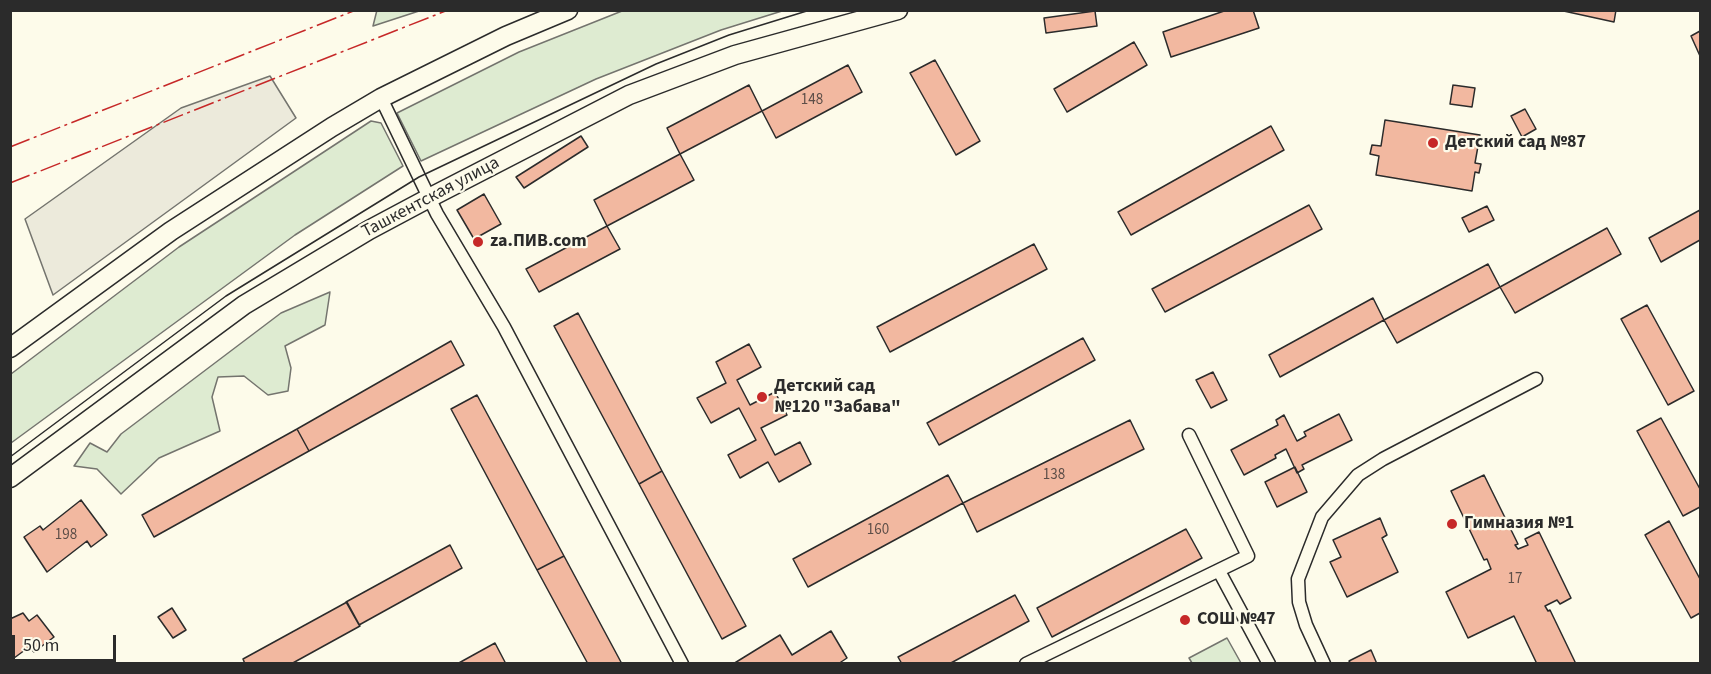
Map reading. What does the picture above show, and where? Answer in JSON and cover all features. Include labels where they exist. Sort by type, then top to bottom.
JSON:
[{"type":"main road","points":[[10,348],[232,189],[381,98],[506,36],[568,10]]},
{"type":"main road","name":"Ташкентская улица","points":[[10,478],[244,305],[369,230],[429,198],[629,96],[735,55],[898,10]]},
{"type":"street","points":[[381,98],[429,198],[504,327],[682,663]]},
{"type":"street","points":[[1324,663],[1306,625],[1299,602],[1298,579],[1322,517],[1358,475],[1383,459],[1536,379]]},
{"type":"street","points":[[1026,663],[1248,556],[1189,435]]},
{"type":"street","points":[[1219,571],[1269,663]]},
{"type":"green space","points":[[377,10],[419,10],[419,11],[373,26]]},
{"type":"green space","points":[[622,11],[782,11],[721,30],[596,79],[421,161],[397,113],[519,52]]},
{"type":"green space","points":[[371,121],[381,123],[403,166],[295,235],[11,443],[11,374],[179,247]]},
{"type":"green space","points":[[330,292],[325,325],[285,346],[291,368],[288,391],[268,395],[244,376],[218,377],[212,397],[220,431],[159,458],[121,494],[97,469],[74,466],[90,443],[107,452],[121,434],[281,313]]},
{"type":"green space","points":[[1227,638],[1241,663],[1192,663],[1189,658]]},
{"type":"shaded area","points":[[270,76],[296,118],[53,295],[25,219],[181,108]]},
{"type":"building","points":[[1227,10],[1253,10],[1259,28],[1171,57],[1163,32]]},
{"type":"building","points":[[1559,10],[1616,10],[1614,22]]},
{"type":"building","points":[[1095,11],[1097,26],[1046,33],[1044,18]]},
{"type":"building","points":[[1700,31],[1700,56],[1691,36]]},
{"type":"building","points":[[1134,42],[1147,65],[1067,112],[1054,89]]},
{"type":"building","points":[[935,60],[980,141],[956,155],[910,73]]},
{"type":"building","points":[[848,65],[862,92],[776,138],[762,111]]},
{"type":"building","points":[[749,85],[762,111],[680,154],[667,128]]},
{"type":"building","points":[[1453,85],[1475,88],[1472,107],[1450,104]]},
{"type":"building","points":[[1525,109],[1536,129],[1522,137],[1511,116]]},
{"type":"building","points":[[1385,120],[1480,135],[1475,163],[1481,164],[1479,173],[1475,172],[1472,191],[1376,175],[1379,156],[1370,154],[1372,145],[1381,146]]},
{"type":"building","points":[[1271,126],[1284,150],[1131,235],[1118,212]]},
{"type":"building","points":[[581,136],[588,147],[524,188],[516,177]]},
{"type":"building","points":[[680,154],[694,180],[607,226],[594,200]]},
{"type":"building","points":[[484,194],[501,224],[474,239],[457,210]]},
{"type":"building","points":[[1309,205],[1322,229],[1165,312],[1152,289]]},
{"type":"building","points":[[1487,206],[1494,220],[1469,232],[1462,218]]},
{"type":"building","points":[[1700,210],[1700,240],[1661,262],[1649,238]]},
{"type":"building","points":[[607,226],[620,249],[539,292],[526,269]]},
{"type":"building","points":[[1607,228],[1621,254],[1515,313],[1500,287]]},
{"type":"building","points":[[1034,244],[1047,269],[890,352],[877,327]]},
{"type":"building","points":[[1488,264],[1500,287],[1397,343],[1384,320]]},
{"type":"building","points":[[1373,298],[1384,320],[1280,377],[1269,355]]},
{"type":"building","points":[[1647,305],[1694,391],[1668,405],[1621,319]]},
{"type":"building","points":[[578,313],[662,471],[639,484],[554,326]]},
{"type":"building","points":[[1083,338],[1095,360],[939,445],[927,423]]},
{"type":"building","points":[[451,341],[464,365],[309,451],[297,429]]},
{"type":"building","points":[[749,344],[761,367],[737,380],[750,405],[775,392],[787,415],[761,428],[775,455],[800,442],[811,464],[779,482],[768,462],[740,478],[728,455],[756,440],[739,408],[711,423],[697,398],[726,383],[716,362]]},
{"type":"building","points":[[1213,372],[1227,400],[1211,408],[1196,380]]},
{"type":"building","points":[[477,395],[564,556],[537,570],[451,409]]},
{"type":"building","points":[[1339,414],[1352,440],[1302,465],[1304,469],[1297,473],[1286,449],[1275,455],[1276,458],[1244,475],[1231,450],[1278,425],[1276,420],[1284,415],[1297,441],[1306,436],[1304,432]]},
{"type":"building","points":[[1661,418],[1700,489],[1700,507],[1683,516],[1637,431]]},
{"type":"building","points":[[1130,420],[1144,449],[977,532],[963,503]]},
{"type":"building","points":[[297,429],[309,451],[154,537],[142,515]]},
{"type":"building","points":[[1295,467],[1307,492],[1277,507],[1265,482]]},
{"type":"building","points":[[662,471],[746,626],[722,639],[639,484]]},
{"type":"building","points":[[948,475],[963,503],[808,587],[793,559]]},
{"type":"building","points":[[1484,475],[1518,544],[1515,545],[1518,549],[1528,545],[1525,539],[1539,532],[1571,598],[1560,604],[1557,600],[1545,606],[1548,611],[1550,610],[1576,664],[1537,664],[1514,616],[1468,638],[1446,592],[1491,569],[1487,559],[1484,560],[1451,491]]},
{"type":"building","points":[[81,500],[107,535],[91,547],[87,541],[47,572],[24,537],[40,526],[43,530]]},
{"type":"building","points":[[1380,518],[1387,535],[1382,538],[1398,572],[1347,597],[1330,562],[1341,557],[1333,540]]},
{"type":"building","points":[[1669,521],[1700,579],[1700,613],[1691,618],[1645,535]]},
{"type":"building","points":[[1186,529],[1202,558],[1052,637],[1037,608]]},
{"type":"building","points":[[450,545],[462,568],[359,625],[346,602]]},
{"type":"building","points":[[564,556],[622,664],[588,664],[537,570]]},
{"type":"building","points":[[1015,595],[1029,621],[949,664],[902,664],[898,657]]},
{"type":"building","points":[[347,602],[360,626],[291,664],[245,664],[243,659]]},
{"type":"building","points":[[172,608],[186,630],[173,638],[158,617]]},
{"type":"building","points":[[23,613],[29,621],[37,615],[54,637],[34,652],[29,647],[10,661],[10,619]]},
{"type":"building","points":[[831,631],[847,658],[838,664],[733,664],[780,635],[792,655]]},
{"type":"building","points":[[495,643],[506,664],[457,664]]},
{"type":"building","points":[[1371,650],[1377,664],[1351,664],[1349,661]]},
{"type":"tram line","points":[[10,457],[226,296],[419,177],[656,64],[729,35],[810,10]]},
{"type":"power","points":[[10,147],[356,10]]},
{"type":"power","points":[[10,183],[448,10]]},
{"type":"place","name":"Детский сад №87","points":[[1433,143]]},
{"type":"place","name":"za.ПИВ.com","points":[[478,242]]},
{"type":"place","name":"Детский сад №120 \"Забава\"","points":[[762,397]]},
{"type":"place","name":"Гимназия №1","points":[[1452,524]]},
{"type":"place","name":"СОШ №47","points":[[1185,620]]}]
